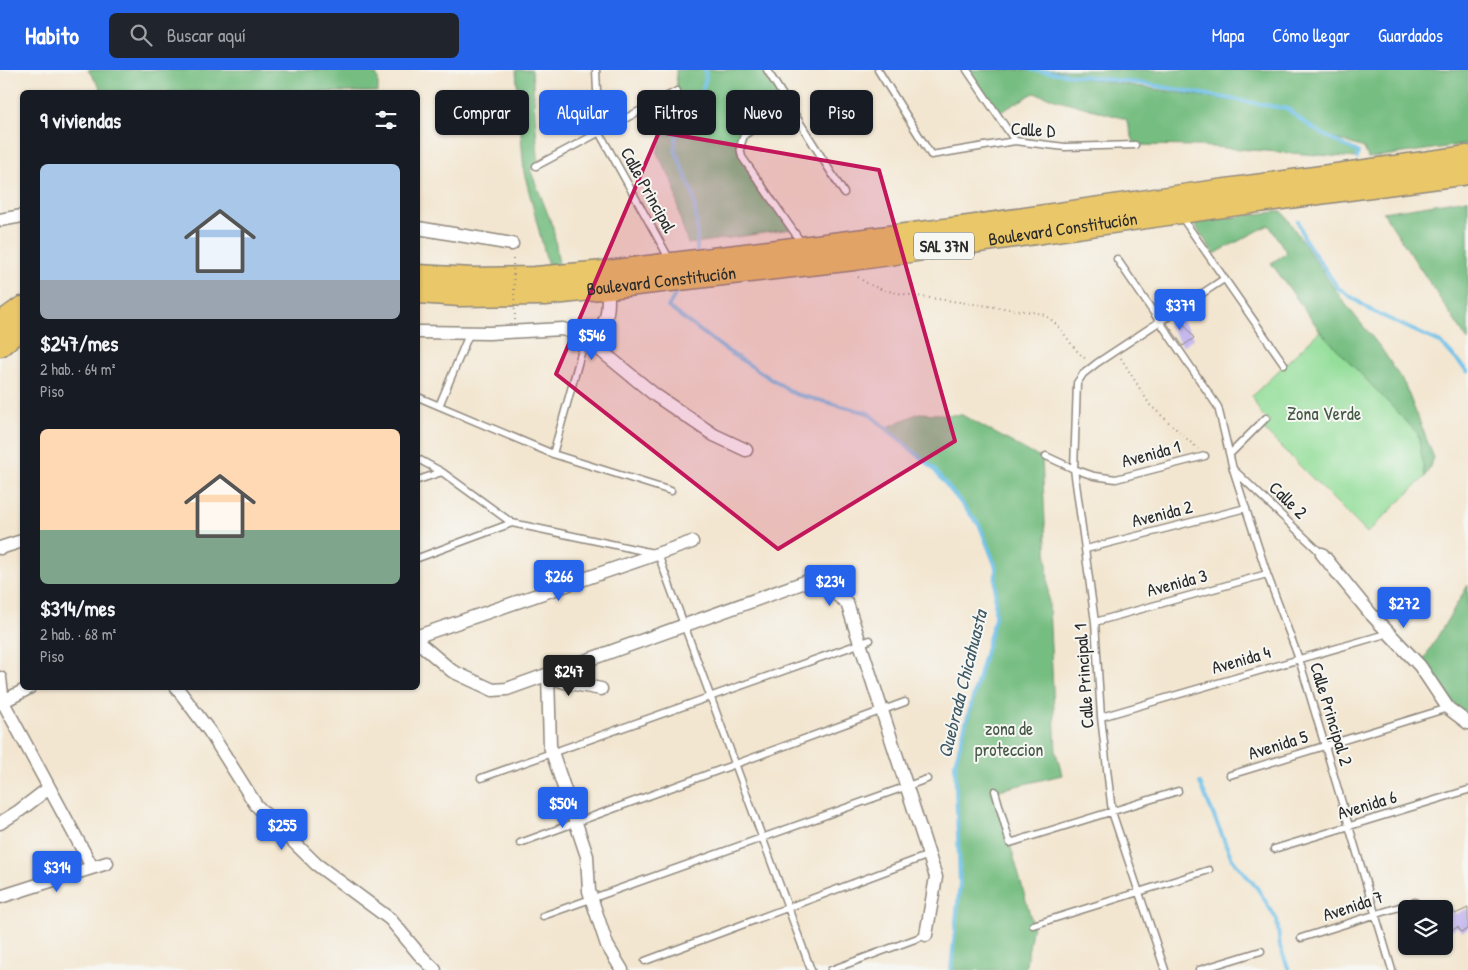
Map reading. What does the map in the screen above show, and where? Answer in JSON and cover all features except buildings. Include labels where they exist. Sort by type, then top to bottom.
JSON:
[{"type":"highway","name":"Boulevard Constitución","points":[[420,276],[473,279],[534,278],[616,271],[970,227],[1207,192],[1468,157]]},
{"type":"highway","name":"Boulevard Constitución","points":[[420,292],[460,295],[545,294],[608,287],[839,260],[1468,173]]},
{"type":"highway","points":[[0,324],[20,309]]},
{"type":"highway","points":[[0,345],[20,329]]},
{"type":"street","points":[[0,220],[20,216]]},
{"type":"street","points":[[420,228],[512,244]]},
{"type":"street","points":[[585,339],[596,333],[604,324],[608,310],[608,287]]},
{"type":"street","points":[[420,332],[490,333],[563,329],[580,335],[655,395],[714,435],[746,450]]},
{"type":"street","points":[[0,548],[20,542]]},
{"type":"street","points":[[420,635],[692,542]]},
{"type":"street","points":[[1322,554],[1370,613],[1420,666],[1448,708],[1468,723]]},
{"type":"street","points":[[420,644],[452,671],[492,690],[507,689],[816,578],[847,604],[865,642],[882,710],[936,877],[926,935]]},
{"type":"street","points":[[548,674],[564,682],[601,689]]},
{"type":"street","points":[[548,674],[550,746],[588,856],[589,891],[607,945],[622,970]]},
{"type":"street","points":[[0,678],[2,703],[92,867]]},
{"type":"street","points":[[2,703],[26,690]]},
{"type":"street","points":[[178,690],[210,732],[256,805],[316,864],[390,919],[435,970]]},
{"type":"street","points":[[0,823],[49,788]]},
{"type":"street","points":[[0,897],[106,863]]},
{"type":"lane","name":"Calle Principal","points":[[596,70],[597,90]]},
{"type":"lane","points":[[767,70],[780,90]]},
{"type":"lane","name":"Calle D","points":[[878,70],[931,155],[1015,142],[1065,147],[1135,145]]},
{"type":"lane","points":[[967,70],[1015,142]]},
{"type":"lane","points":[[800,122],[844,193]]},
{"type":"lane","points":[[536,166],[593,135]]},
{"type":"lane","name":"Calle Principal","points":[[601,135],[672,264]]},
{"type":"lane","points":[[744,135],[740,147],[742,157],[804,248]]},
{"type":"lane","points":[[1185,222],[1284,364]]},
{"type":"lane","name":"Calle Principal 2","points":[[1117,259],[1218,408],[1233,469],[1267,574],[1298,659],[1392,970]]},
{"type":"lane","points":[[1097,362],[1224,279]]},
{"type":"lane","points":[[440,406],[470,332]]},
{"type":"lane","points":[[553,454],[585,339]]},
{"type":"lane","name":"Calle Principal 1","points":[[1097,362],[1083,374],[1077,383],[1074,469],[1095,622],[1101,717],[1112,812],[1165,970]]},
{"type":"lane","points":[[420,398],[553,454],[671,491]]},
{"type":"lane","points":[[1230,454],[1266,418]]},
{"type":"lane","name":"Avenida 1","points":[[1046,456],[1094,476],[1116,479],[1205,456]]},
{"type":"lane","points":[[420,460],[442,472],[512,523],[658,554],[811,970]]},
{"type":"lane","name":"Calle 2","points":[[1233,469],[1322,554]]},
{"type":"lane","points":[[420,479],[442,472]]},
{"type":"lane","name":"Avenida 2","points":[[1086,549],[1246,508]]},
{"type":"lane","points":[[420,557],[512,523]]},
{"type":"lane","name":"Avenida 3","points":[[1095,622],[1267,574]]},
{"type":"lane","name":"Avenida 4","points":[[1101,717],[1389,633]]},
{"type":"lane","points":[[481,778],[865,642]]},
{"type":"lane","points":[[520,843],[905,702]]},
{"type":"lane","name":"Avenida 5","points":[[1230,775],[1448,708]]},
{"type":"lane","points":[[543,916],[927,779]]},
{"type":"lane","name":"Avenida 6","points":[[1274,849],[1468,790]]},
{"type":"lane","points":[[995,791],[1010,843],[1178,791]]},
{"type":"lane","points":[[645,961],[929,855]]},
{"type":"lane","points":[[1033,925],[1209,870]]},
{"type":"lane","name":"Avenida 7","points":[[1301,938],[1398,907]]},
{"type":"lane","points":[[831,970],[926,935]]},
{"type":"lane","points":[[1199,970],[1261,951]]},
{"type":"path","points":[[513,259],[515,320]]},
{"type":"path","points":[[839,260],[869,285],[889,291],[1044,316],[1056,324],[1078,354],[1088,361],[1097,362]]},
{"type":"path","points":[[1122,358],[1150,405],[1205,456]]},
{"type":"highlighted area","points":[[659,132],[879,170],[955,441],[778,549],[556,374]]},
{"type":"green space","points":[[88,70],[373,70],[378,78],[378,90],[102,90]]},
{"type":"green space","points":[[516,70],[532,70],[538,157],[536,166],[530,169],[553,227],[559,264],[548,266],[524,172],[521,135],[529,135],[529,90],[518,90]]},
{"type":"green space","points":[[676,70],[767,70],[780,90],[726,90],[726,135],[744,135],[742,157],[791,229],[688,244],[680,218],[674,185],[657,153],[663,135],[716,135],[716,90],[677,90]]},
{"type":"green space","points":[[967,70],[1030,70],[1267,106],[1147,83],[1043,70],[1468,70],[1468,144],[1368,158],[1364,148],[1333,138],[1358,152],[1357,158],[1199,146],[1135,145],[1126,119],[1034,93],[997,114]]},
{"type":"green space","points":[[1468,199],[1468,341],[1383,212]]},
{"type":"green space","points":[[1282,211],[1343,301],[1381,348],[1405,385],[1434,458],[1425,477],[1418,434],[1320,331],[1271,263],[1287,253],[1269,225],[1214,254],[1193,222]]},
{"type":"green space","name":"Zona Verde","points":[[1320,331],[1419,434],[1425,477],[1367,533],[1263,429],[1270,421],[1261,414],[1252,396]]},
{"type":"green space","name":"zona de proteccion","points":[[919,413],[962,415],[1042,459],[1056,752],[1062,775],[995,791],[1033,925],[1025,970],[951,970],[960,883],[955,763],[995,618],[996,566],[980,526],[932,467],[886,428]]},
{"type":"green space","points":[[1468,585],[1468,716],[1452,702],[1420,666]]},
{"type":"waterway","name":"Quebrada Chicahuasta","points":[[697,253],[697,225],[693,194],[675,150],[676,136],[697,106],[706,78],[705,70]]},
{"type":"waterway","points":[[1031,70],[1146,84],[1288,109],[1312,128],[1358,152],[1357,158]]},
{"type":"waterway","points":[[1298,221],[1305,240],[1338,288],[1372,311],[1441,343],[1468,372]]},
{"type":"waterway","name":"Quebrada Chicahuasta","points":[[678,290],[668,307],[726,350],[795,394],[868,413],[932,467],[980,526],[996,567],[995,618],[955,763],[960,883],[951,970]]},
{"type":"waterway","points":[[1200,783],[1232,859],[1258,889],[1277,920],[1280,947],[1289,970]]}]
